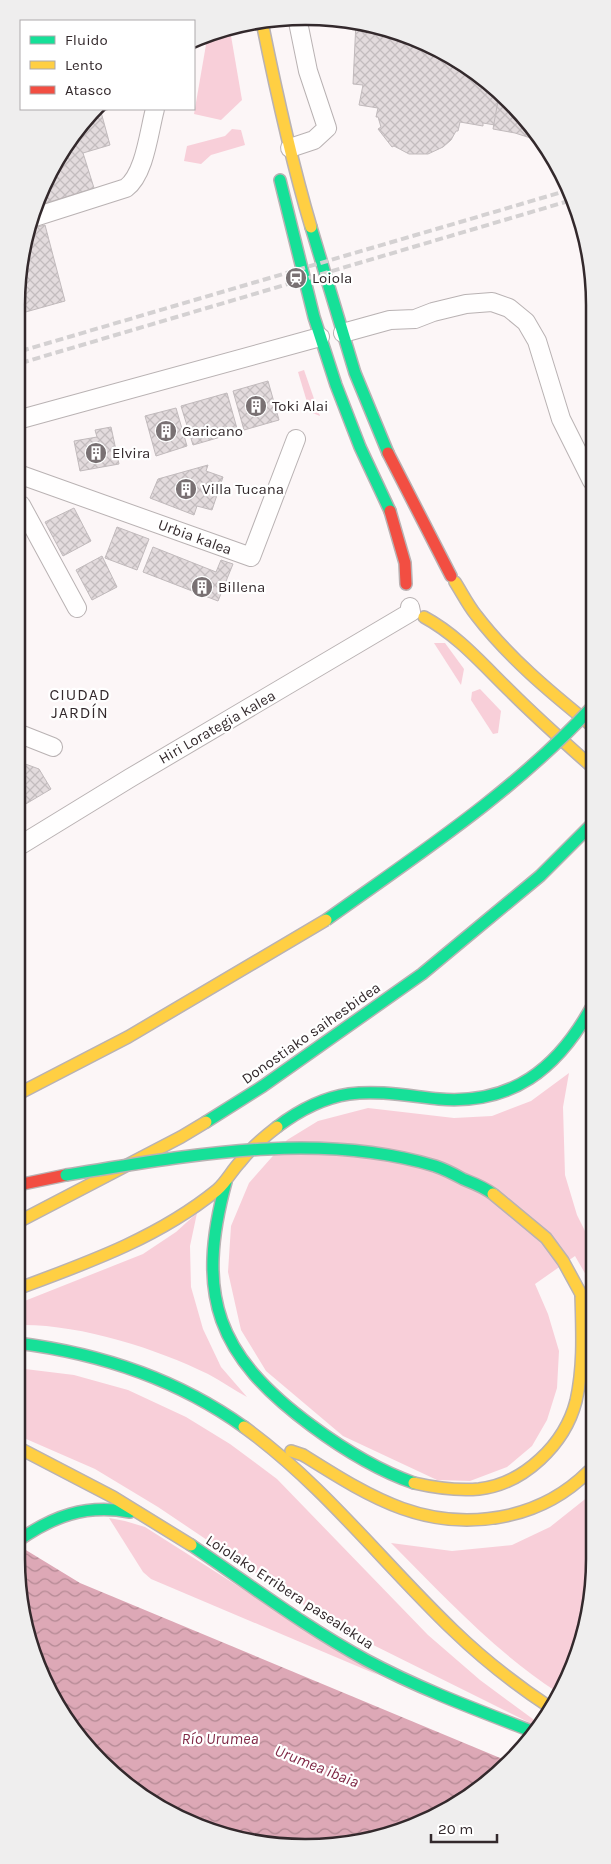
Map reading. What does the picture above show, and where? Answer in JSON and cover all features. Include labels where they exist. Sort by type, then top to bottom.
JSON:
[{"type":"main road","points":[[263,28],[298,184],[343,333],[369,410],[396,473],[453,579],[475,614],[498,641],[561,702],[586,722]]},
{"type":"main road","points":[[278,169],[309,302],[360,447],[389,507],[406,563],[410,600],[437,623],[462,640],[490,671],[586,761]]},
{"type":"main road","points":[[430,566],[438,567],[453,579],[456,598],[453,605]]},
{"type":"main road","points":[[410,600],[416,571]]},
{"type":"main road","points":[[410,600],[432,618],[441,616]]},
{"type":"main road","points":[[25,1090],[128,1037],[323,922],[477,812],[570,731],[586,713]]},
{"type":"main road","name":"Donostiako saihesbidea","points":[[25,1218],[181,1137],[263,1086],[345,1030],[422,974],[484,924],[540,876],[586,831]]},
{"type":"main road","points":[[25,1286],[98,1260],[165,1226],[226,1182],[241,1160],[282,1122],[306,1109],[332,1098],[364,1094],[388,1094],[456,1100],[491,1097],[520,1087],[547,1069],[569,1044],[586,1015]]},
{"type":"main road","points":[[25,1184],[66,1175],[217,1153],[274,1148],[332,1148],[381,1153],[412,1159],[451,1172],[481,1186],[522,1214],[540,1232],[561,1258],[586,1306]]},
{"type":"main road","points":[[226,1182],[213,1232],[212,1272],[219,1311],[236,1350],[261,1384],[337,1444],[388,1472],[421,1485],[454,1490],[479,1489],[500,1484],[522,1473],[539,1461],[557,1441],[570,1418],[579,1386],[582,1348],[581,1294]]},
{"type":"main road","points":[[25,1345],[60,1350],[134,1370],[204,1402],[237,1422],[268,1444],[314,1485],[464,1641],[545,1704]]},
{"type":"main road","points":[[268,1444],[303,1455],[382,1501],[417,1515],[450,1521],[480,1521],[507,1517],[532,1509],[557,1496],[586,1474]]},
{"type":"main road","name":"Loiolako Erribera pasealekua","points":[[25,1451],[71,1473],[145,1515],[323,1635],[366,1660],[410,1682],[528,1729]]},
{"type":"main road","name":"Loiolako Erribera pasealekua","points":[[25,1536],[56,1519],[95,1508],[118,1509],[145,1515]]},
{"type":"street","points":[[290,148],[314,140],[327,128],[308,71],[299,25]]},
{"type":"street","points":[[40,215],[126,188],[132,183],[139,171],[155,110]]},
{"type":"street","points":[[343,333],[390,320],[415,319],[433,312],[466,304],[492,302],[509,308],[526,322],[537,341],[561,419],[586,469]]},
{"type":"street","points":[[25,418],[320,337]]},
{"type":"street","name":"Urbia kalea","points":[[25,476],[251,556],[296,439]]},
{"type":"street","points":[[25,511],[77,608]]},
{"type":"street","name":"Hiri Lorategia kalea","points":[[25,842],[411,612],[410,600]]},
{"type":"street","points":[[25,736],[53,747]]},
{"type":"shaded area","points":[[231,36],[242,100],[221,120],[194,114],[206,43]]},
{"type":"shaded area","points":[[232,129],[241,130],[245,145],[211,155],[201,164],[184,161],[187,146],[225,136]]},
{"type":"shaded area","points":[[304,370],[320,416],[310,412],[298,372]]},
{"type":"shaded area","points":[[434,643],[445,643],[464,669],[461,685]]},
{"type":"shaded area","points":[[480,689],[501,711],[498,733],[493,734],[471,700],[472,692]]},
{"type":"shaded area","points":[[569,1073],[563,1107],[565,1175],[577,1215],[586,1233],[586,1275],[575,1256],[535,1284],[548,1314],[559,1351],[557,1388],[547,1420],[532,1446],[507,1467],[470,1481],[437,1480],[343,1436],[266,1371],[241,1330],[228,1272],[231,1226],[249,1183],[287,1140],[318,1121],[368,1108],[454,1118],[492,1116],[531,1101]]},
{"type":"shaded area","points":[[197,1213],[190,1246],[191,1287],[203,1329],[221,1367],[247,1397],[208,1374],[165,1355],[90,1333],[40,1325],[25,1325],[25,1301],[143,1254],[176,1232]]},
{"type":"shaded area","points":[[25,1369],[74,1375],[128,1390],[186,1417],[230,1444],[277,1479],[428,1635],[480,1680],[534,1720],[532,1724],[335,1626],[158,1507],[95,1469],[25,1438]]},
{"type":"shaded area","points":[[586,1498],[586,1558],[581,1613],[565,1666],[553,1689],[491,1641],[450,1603],[391,1543],[452,1551],[512,1545],[550,1527]]},
{"type":"shaded area","points":[[109,1518],[145,1527],[378,1675],[151,1579],[143,1572]]},
{"type":"water","name":"Río Urumea","points":[[25,1549],[80,1583],[502,1759],[461,1792],[430,1810],[396,1824],[360,1834],[306,1839],[269,1837],[251,1834],[198,1818],[150,1792],[107,1757],[72,1714],[54,1683],[40,1649],[30,1613],[27,1595]]},
{"type":"building","points":[[356,29],[413,46],[461,72],[498,102],[495,125],[483,123],[483,126],[460,122],[458,131],[443,147],[428,154],[409,154],[394,146],[392,147],[378,129],[381,127],[378,117],[376,117],[378,108],[359,105],[363,85],[353,84]]},
{"type":"building","points":[[498,102],[530,138],[515,133],[493,129]]},
{"type":"building","points":[[101,114],[110,145],[83,153],[94,188],[44,204],[54,181],[72,150]]},
{"type":"building","points":[[45,225],[65,301],[25,312],[27,269],[37,227]]},
{"type":"building","name":"Toki Alai","points":[[268,381],[279,420],[244,430],[233,391]]},
{"type":"building","points":[[227,393],[238,432],[193,445],[181,406]]},
{"type":"building","name":"Garicano","points":[[176,408],[187,446],[156,456],[145,416]]},
{"type":"building","name":"Elvira","points":[[111,427],[119,464],[80,471],[74,441],[97,437],[95,430]]},
{"type":"building","name":"Villa Tucana","points":[[208,465],[206,471],[223,477],[212,510],[197,506],[194,515],[150,498],[158,479]]},
{"type":"building","points":[[74,508],[91,541],[63,556],[45,522]]},
{"type":"building","points":[[117,527],[149,539],[137,570],[105,558]]},
{"type":"building","name":"Billena","points":[[153,547],[216,572],[221,560],[233,564],[218,601],[143,572]]},
{"type":"building","points":[[102,556],[117,587],[92,600],[76,570]]},
{"type":"building","points":[[25,764],[39,769],[51,789],[25,804]]},
{"type":"railway","points":[[25,350],[562,192]]},
{"type":"railway","points":[[25,362],[566,202]]},
{"type":"traffic: fast","points":[[280,180],[314,317],[336,385],[360,447],[390,511]]},
{"type":"traffic: fast","points":[[311,227],[355,373],[388,453]]},
{"type":"traffic: fast","points":[[326,920],[430,847],[497,795],[561,739],[586,713]]},
{"type":"traffic: fast","points":[[206,1122],[263,1086],[422,974],[540,876],[586,830]]},
{"type":"traffic: fast","points":[[277,1127],[311,1106],[349,1094],[383,1093],[439,1099],[465,1099],[489,1096],[510,1089],[530,1079],[547,1065],[563,1049],[586,1016]]},
{"type":"traffic: fast","points":[[66,1175],[204,1154],[297,1148],[344,1150],[390,1155],[435,1166],[478,1185],[493,1194]]},
{"type":"traffic: fast","points":[[226,1182],[217,1222],[213,1258],[215,1291],[222,1320],[235,1348],[254,1374],[280,1400],[312,1426],[361,1458],[387,1472],[414,1483]]},
{"type":"traffic: fast","points":[[25,1344],[107,1361],[136,1371],[192,1395],[244,1427]]},
{"type":"traffic: fast","points":[[25,1536],[43,1525],[70,1514],[98,1510],[130,1512]]},
{"type":"traffic: fast","points":[[191,1545],[299,1619],[386,1671],[428,1690],[528,1729]]},
{"type":"traffic: slow","points":[[263,28],[284,125],[311,227]]},
{"type":"traffic: slow","points":[[455,582],[473,611],[516,660],[586,721]]},
{"type":"traffic: slow","points":[[424,617],[460,642],[586,761]]},
{"type":"traffic: slow","points":[[25,1090],[128,1037],[326,920]]},
{"type":"traffic: slow","points":[[25,1218],[206,1122]]},
{"type":"traffic: slow","points":[[25,1286],[121,1248],[171,1222],[217,1190],[249,1152],[277,1127]]},
{"type":"traffic: slow","points":[[493,1194],[546,1238],[563,1261],[581,1294]]},
{"type":"traffic: slow","points":[[414,1483],[462,1490],[496,1486],[527,1470],[552,1446],[563,1432],[571,1417],[579,1388],[582,1348],[581,1294]]},
{"type":"traffic: slow","points":[[244,1427],[301,1474],[327,1499],[464,1641],[500,1671],[545,1704]]},
{"type":"traffic: slow","points":[[25,1451],[113,1497],[191,1545]]},
{"type":"traffic: slow","points":[[291,1451],[303,1455],[352,1485],[401,1508],[452,1520],[480,1520],[521,1512],[552,1499],[586,1474]]},
{"type":"traffic: jam","points":[[388,453],[451,576]]},
{"type":"traffic: jam","points":[[390,511],[405,563],[406,584]]},
{"type":"traffic: jam","points":[[25,1184],[66,1175]]},
{"type":"place","name":"Loiola","points":[[296,278]]},
{"type":"place","name":"Toki Alai","points":[[256,406]]},
{"type":"place","name":"Garicano","points":[[166,431]]},
{"type":"place","name":"Elvira","points":[[96,453]]},
{"type":"place","name":"Villa Tucana","points":[[186,489]]},
{"type":"place","name":"Billena","points":[[202,587]]},
{"type":"district","name":"CIUDAD JARDÍN","points":[[80,703]]},
{"type":"water label","name":"Urumea ibaia","points":[[317,1766]]}]
